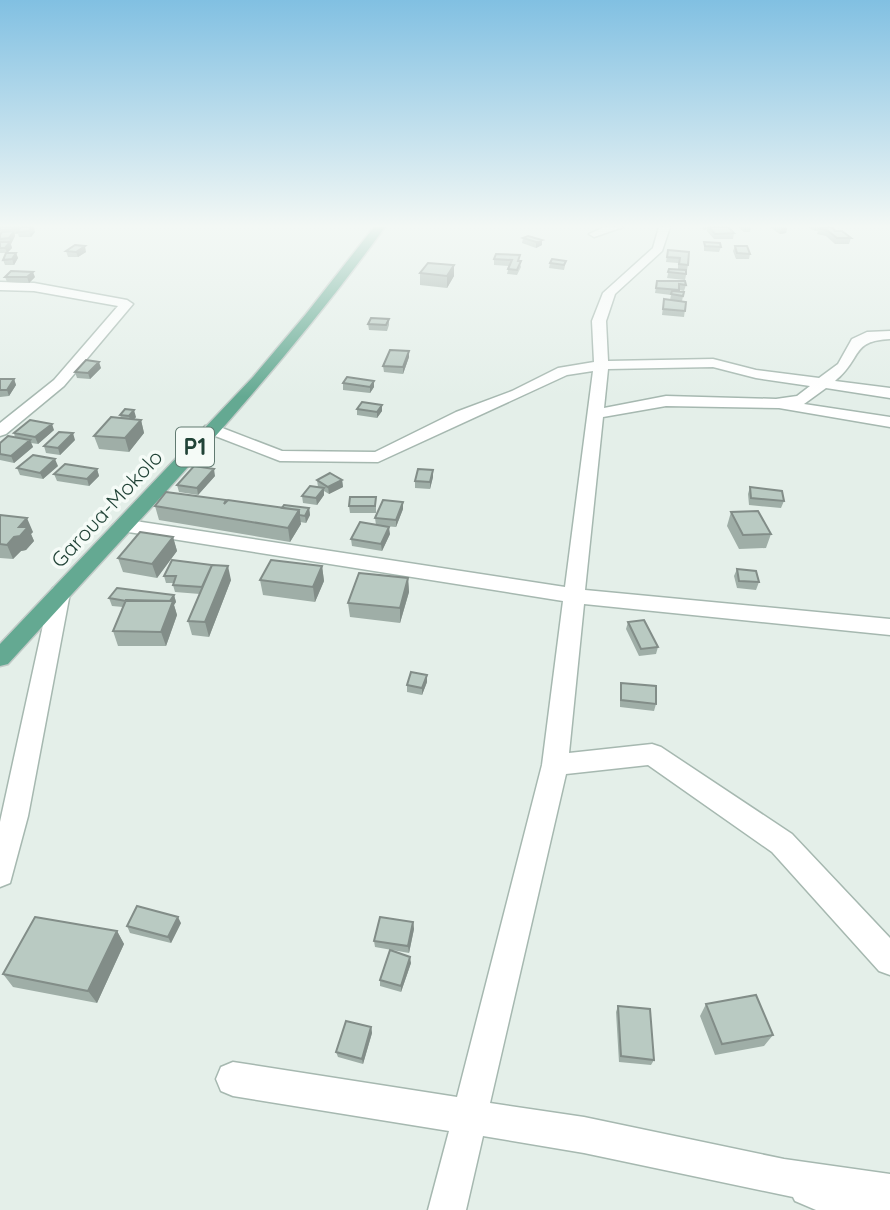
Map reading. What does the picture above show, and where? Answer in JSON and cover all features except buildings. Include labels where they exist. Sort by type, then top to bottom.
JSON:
[{"type":"main road","name":"Garoua-Mokolo","points":[[0,658],[211,429],[311,317],[337,283]]},
{"type":"street","points":[[447,1210],[555,765],[601,365],[599,321],[610,293],[620,283]]},
{"type":"street","points":[[0,286],[34,287],[127,304],[59,383],[0,430]]},
{"type":"street","points":[[776,404],[802,400],[844,366],[858,342],[867,336],[890,335]]},
{"type":"street","points":[[211,429],[280,456],[378,457],[462,415],[517,394],[563,371],[601,365],[713,363],[756,374],[890,393]]},
{"type":"street","points":[[596,414],[666,401],[776,404],[890,422]]},
{"type":"street","points":[[122,526],[576,596],[890,627]]},
{"type":"street","points":[[0,874],[15,816],[60,593]]},
{"type":"street","points":[[555,765],[652,754],[782,843],[890,960]]},
{"type":"street","points":[[233,1079],[469,1119],[584,1135],[783,1177],[890,1192]]},
{"type":"street","points":[[783,1177],[859,1210]]}]
